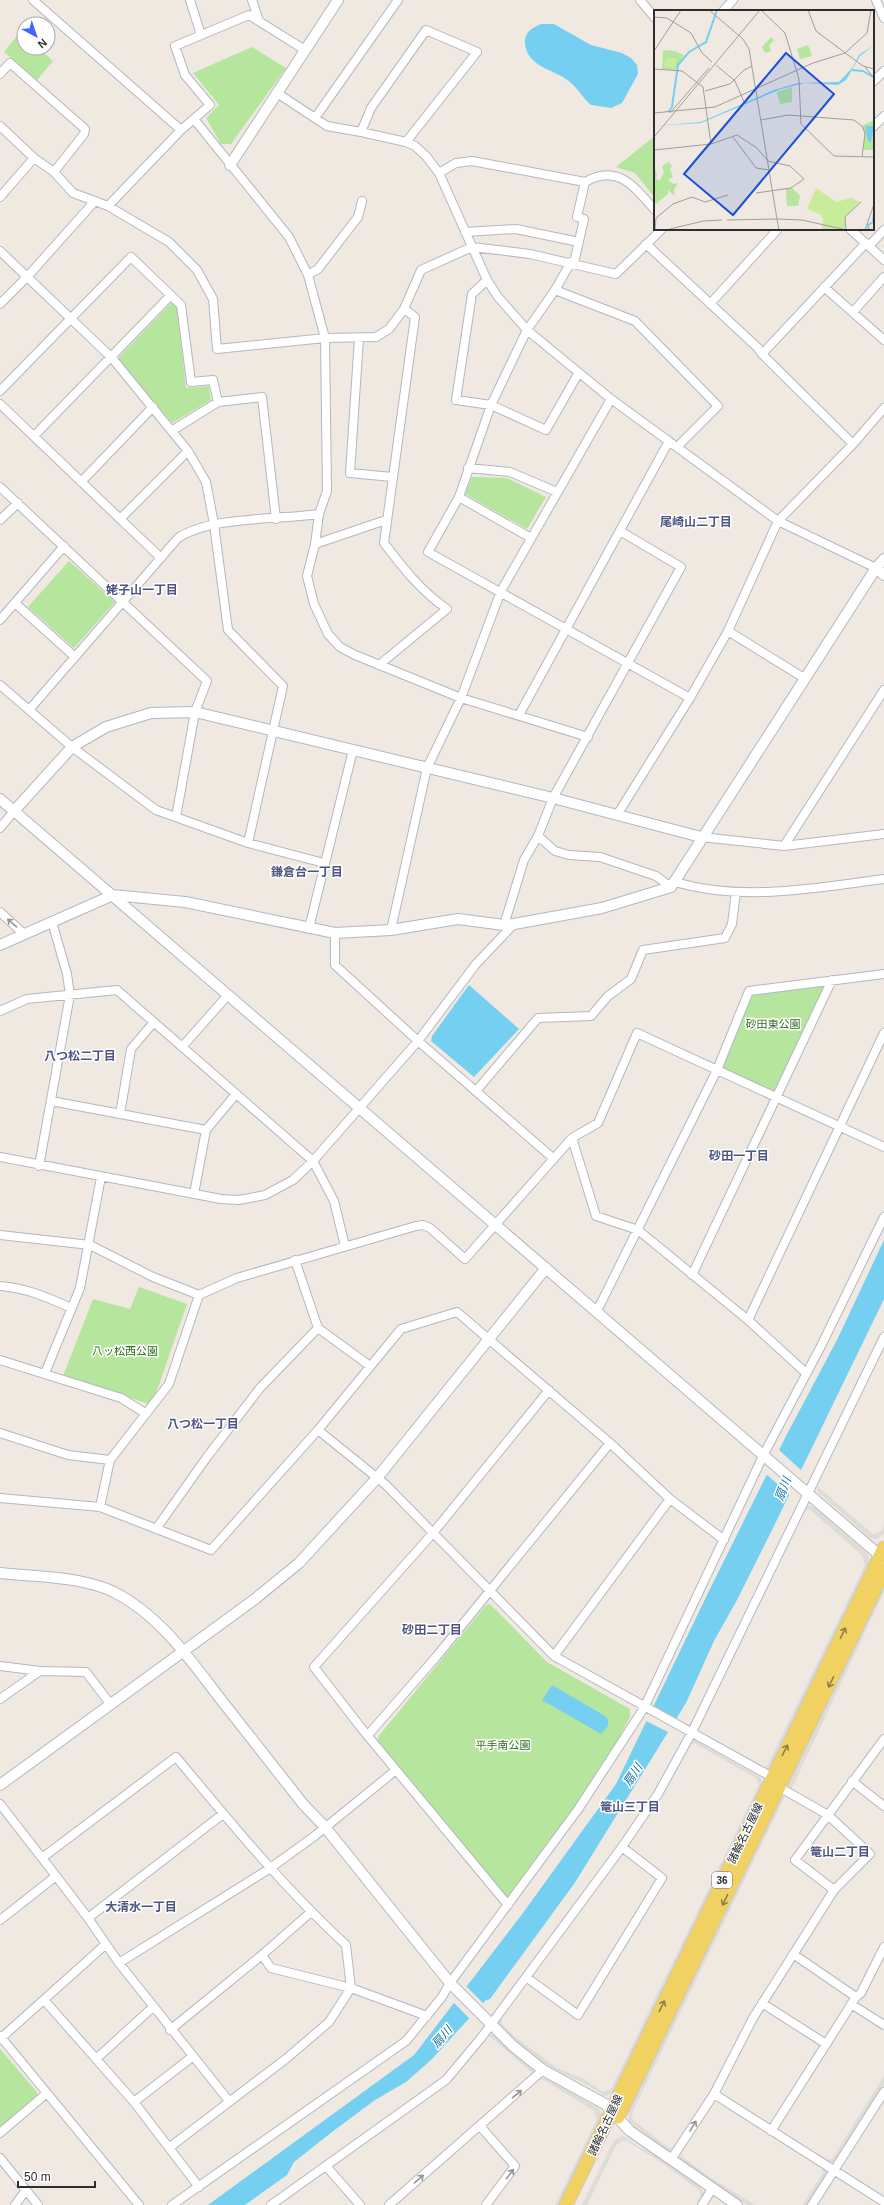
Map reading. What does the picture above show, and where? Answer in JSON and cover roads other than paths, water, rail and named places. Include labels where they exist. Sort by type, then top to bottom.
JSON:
[{"type":"main road","name":"諸輪名古屋線","points":[[566,2205],[614,2115],[883,1555]]},
{"type":"main road","name":"諸輪名古屋線","points":[[775,1782],[884,1572]]},
{"type":"main road","name":"諸輪名古屋線","points":[[576,2205],[614,2115]]},
{"type":"street","points":[[33,0],[181,130]]},
{"type":"street","points":[[190,0],[201,35]]},
{"type":"street","points":[[252,0],[259,21]]},
{"type":"street","points":[[230,164],[338,0]]},
{"type":"street","points":[[315,118],[398,0]]},
{"type":"street","points":[[640,0],[654,17]]},
{"type":"street","points":[[724,10],[733,0]]},
{"type":"street","points":[[876,0],[884,18]]},
{"type":"street","points":[[108,206],[181,130],[210,105],[185,75],[174,46],[249,15],[305,50]]},
{"type":"street","points":[[361,132],[371,108],[426,30],[477,52],[406,142]]},
{"type":"street","points":[[0,74],[10,62],[85,129],[84,134],[54,172]]},
{"type":"street","points":[[874,81],[884,71]]},
{"type":"street","points":[[277,93],[327,126],[406,142],[415,146],[426,156],[439,173],[487,280],[498,297],[527,330],[578,374],[778,521],[876,568],[884,575]]},
{"type":"street","points":[[874,126],[884,116]]},
{"type":"street","points":[[194,119],[289,237],[308,275],[325,338],[327,491],[319,514],[316,544],[307,576],[314,604],[328,634],[340,647],[379,665],[461,698],[588,737]]},
{"type":"street","points":[[0,126],[34,158],[54,172],[73,193],[108,206],[169,242],[197,270],[213,299],[217,349],[325,338],[376,337],[389,328],[404,309],[421,270],[472,247],[530,254],[616,274],[661,230]]},
{"type":"street","points":[[0,197],[34,158]]},
{"type":"street","points":[[439,173],[456,163],[472,161],[585,182],[597,176],[612,174],[630,183],[654,209]]},
{"type":"street","points":[[585,182],[577,217],[584,219],[579,242],[572,263],[527,330],[491,404],[459,497],[428,552],[501,591],[690,698]]},
{"type":"street","points":[[0,304],[27,278],[95,201]]},
{"type":"street","points":[[308,275],[318,269],[358,217],[362,201]]},
{"type":"street","points":[[465,232],[516,229],[579,242]]},
{"type":"street","points":[[710,304],[777,230]]},
{"type":"street","points":[[851,230],[884,260]]},
{"type":"street","points":[[762,354],[824,287],[867,244],[884,230]]},
{"type":"street","points":[[646,244],[758,348],[762,354],[853,444]]},
{"type":"street","points":[[0,251],[112,358],[173,430],[188,451],[206,482],[214,524],[228,630],[283,686],[248,843]]},
{"type":"street","points":[[0,391],[131,257],[181,305],[191,382],[214,380],[218,402]]},
{"type":"street","points":[[853,312],[884,277]]},
{"type":"street","points":[[487,280],[472,294],[456,400],[491,404],[546,430],[578,374]]},
{"type":"street","points":[[824,287],[884,340]]},
{"type":"street","points":[[555,290],[635,321],[718,406],[677,447]]},
{"type":"street","points":[[34,436],[112,358],[171,295]]},
{"type":"street","points":[[379,665],[447,609],[432,599],[410,576],[384,542],[415,317],[404,309]]},
{"type":"street","points":[[359,338],[350,473],[392,477]]},
{"type":"street","points":[[173,430],[218,402],[262,397],[276,519]]},
{"type":"street","points":[[390,930],[427,768],[461,698],[501,591],[610,398]]},
{"type":"street","points":[[0,404],[161,558]]},
{"type":"street","points":[[81,482],[153,407]]},
{"type":"street","points":[[617,815],[690,698],[728,631],[778,521],[853,444],[884,408]]},
{"type":"street","points":[[519,715],[669,441]]},
{"type":"street","points":[[120,519],[188,451]]},
{"type":"street","points":[[468,468],[510,472],[557,492]]},
{"type":"street","points":[[0,487],[124,601],[207,681],[195,712],[176,817]]},
{"type":"street","points":[[459,497],[532,538]]},
{"type":"street","points":[[0,520],[18,503]]},
{"type":"street","points":[[29,710],[178,538],[190,530],[214,524],[319,514]]},
{"type":"street","points":[[316,544],[386,520]]},
{"type":"street","points":[[504,925],[524,860],[538,836],[553,798],[681,567],[620,531]]},
{"type":"street","points":[[0,620],[64,546]]},
{"type":"street","points":[[0,945],[113,895],[185,902],[335,933],[390,930],[458,920],[504,925],[514,924],[602,908],[673,884],[701,837],[804,678],[876,568],[884,559]]},
{"type":"street","points":[[15,603],[75,658]]},
{"type":"street","points":[[728,631],[804,678]]},
{"type":"street","points":[[0,685],[72,747],[156,810],[248,843],[324,863]]},
{"type":"street","points":[[784,846],[884,690]]},
{"type":"street","points":[[0,828],[72,747],[106,727],[131,719],[151,714],[195,712],[553,798],[701,837],[784,846],[881,834],[884,826]]},
{"type":"street","points":[[309,928],[353,750]]},
{"type":"street","points":[[0,799],[799,1485],[883,1555]]},
{"type":"street","points":[[538,836],[555,851],[569,855],[600,857],[656,876],[673,884],[736,892],[799,890],[884,879]]},
{"type":"street","points":[[476,1091],[538,1018],[591,1016],[608,996],[631,979],[643,950],[725,938],[732,924],[736,892]]},
{"type":"street","points":[[0,912],[24,934]]},
{"type":"street","points":[[39,1166],[70,995],[67,974],[52,922]]},
{"type":"street","points":[[0,1157],[39,1166],[194,1194],[239,1200],[259,1196],[278,1189],[293,1180],[313,1161],[361,1109],[418,1041],[476,964],[514,924]]},
{"type":"street","points":[[335,933],[335,965],[418,1041],[554,1159]]},
{"type":"street","points":[[597,1312],[717,1070],[749,992],[884,974]]},
{"type":"street","points":[[692,1275],[832,980]]},
{"type":"street","points":[[0,1011],[28,999],[117,990],[313,1161],[334,1201],[345,1246]]},
{"type":"street","points":[[182,1047],[228,995]]},
{"type":"street","points":[[120,1114],[131,1049],[154,1022]]},
{"type":"street","points":[[0,1235],[90,1245],[153,1277],[199,1295],[237,1278],[423,1225],[430,1228],[465,1259],[572,1138],[598,1123],[637,1033],[884,1147]]},
{"type":"street","points":[[748,1320],[884,1033]]},
{"type":"street","points":[[194,1194],[206,1130],[236,1094]]},
{"type":"street","points":[[51,1101],[206,1130]]},
{"type":"street","points":[[572,1138],[596,1216],[638,1230],[748,1320],[806,1374]]},
{"type":"street","points":[[45,1373],[80,1288],[90,1245],[102,1177]]},
{"type":"street","points":[[172,2205],[406,2041],[442,1997],[450,1983],[579,1808],[648,1709],[764,1454],[806,1374],[884,1217]]},
{"type":"street","points":[[296,1260],[318,1328],[370,1366]]},
{"type":"street","points":[[0,1785],[255,1600],[299,1563],[377,1478],[546,1268]]},
{"type":"street","points":[[0,1286],[17,1287],[31,1291],[71,1308]]},
{"type":"street","points":[[100,1507],[110,1460],[169,1384],[199,1295]]},
{"type":"street","points":[[0,1498],[100,1507],[211,1550],[318,1430],[401,1329],[457,1312],[610,1443],[670,1499],[724,1540]]},
{"type":"street","points":[[156,1529],[207,1457],[260,1388],[318,1328]]},
{"type":"street","points":[[271,2205],[446,2080],[491,2025],[622,1847],[658,1794],[692,1732],[884,1337]]},
{"type":"street","points":[[0,1360],[121,1398],[145,1413]]},
{"type":"street","points":[[508,1905],[396,1770],[314,1667],[433,1533],[549,1390]]},
{"type":"street","points":[[318,1430],[377,1478],[554,1656],[692,1732],[828,1815],[870,1854],[834,1890],[762,2003],[714,2094],[672,2158]]},
{"type":"street","points":[[0,1433],[68,1455],[110,1460]]},
{"type":"street","points":[[368,1735],[436,1657],[610,1443]]},
{"type":"street","points":[[554,1656],[670,1499]]},
{"type":"street","points":[[0,1574],[62,1579],[88,1584],[112,1591],[133,1603],[152,1618],[184,1652],[303,1804],[325,1827],[450,1983],[483,2017],[513,2046],[543,2070],[605,2104],[630,2131],[672,2158],[712,2189],[738,2205]]},
{"type":"street","points":[[0,1666],[40,1671],[86,1672],[111,1705]]},
{"type":"street","points":[[0,1699],[40,1671]]},
{"type":"street","points":[[834,1890],[795,1860],[884,1738]]},
{"type":"street","points":[[42,1858],[176,1757],[269,1869],[346,1945],[352,1988],[329,2022],[287,2058],[170,2147]]},
{"type":"street","points":[[119,1963],[269,1869],[325,1827],[396,1770]]},
{"type":"street","points":[[852,1781],[884,1806]]},
{"type":"street","points":[[0,1804],[88,1918],[119,1963],[170,2030],[229,2101]]},
{"type":"street","points":[[88,1918],[223,1814]]},
{"type":"street","points":[[526,1977],[578,2014],[662,1878],[622,1847]]},
{"type":"street","points":[[0,1920],[56,1876]]},
{"type":"street","points":[[170,2030],[262,1955],[311,1912]]},
{"type":"street","points":[[106,1944],[45,2001],[1,2038],[139,2205]]},
{"type":"street","points":[[771,2131],[854,2000],[861,1993],[884,1947]]},
{"type":"street","points":[[793,1954],[854,2000],[884,2025]]},
{"type":"street","points":[[262,1955],[271,1968],[352,1988],[427,2016]]},
{"type":"street","points":[[45,2001],[134,2102],[170,2147],[199,2187]]},
{"type":"street","points":[[762,2003],[826,2044]]},
{"type":"street","points":[[96,2059],[153,2007]]},
{"type":"street","points":[[134,2102],[192,2057]]},
{"type":"street","points":[[389,2205],[543,2070]]},
{"type":"street","points":[[812,2205],[884,2092]]},
{"type":"street","points":[[0,2133],[47,2093]]},
{"type":"street","points":[[714,2094],[884,2202]]},
{"type":"street","points":[[480,2126],[515,2166],[486,2205]]},
{"type":"street","points":[[0,2158],[38,2205]]},
{"type":"street","points":[[326,2166],[360,2205]]},
{"type":"street","points":[[702,2205],[712,2189]]},
{"type":"street","points":[[15,2205],[26,2190]]},
{"type":"water","points":[[541,24],[554,24],[591,45],[622,53],[631,58],[637,65],[638,74],[622,103],[611,108],[591,105],[570,82],[543,67],[531,58],[527,52],[525,44],[526,36],[532,29]]},
{"type":"water","points":[[469,985],[519,1029],[474,1077],[431,1041],[432,1036]]},
{"type":"water","name":"扇川","points":[[884,1240],[884,1299],[773,1528],[737,1600],[714,1641],[686,1703],[574,1884],[490,1999],[486,2000],[431,2060],[406,2082],[375,2100],[332,2132],[294,2162],[287,2175],[245,2205],[208,2205],[414,2055],[523,1913],[616,1784],[786,1436],[837,1340]]},
{"type":"water","points":[[552,1685],[605,1716],[608,1720],[608,1726],[601,1734],[542,1700]]},
{"type":"district","name":"尾崎山二丁目","points":[[696,522]]},
{"type":"district","name":"姥子山一丁目","points":[[142,590]]},
{"type":"district","name":"鎌倉台一丁目","points":[[307,872]]},
{"type":"district","name":"八つ松二丁目","points":[[80,1056]]},
{"type":"district","name":"砂田一丁目","points":[[739,1156]]},
{"type":"district","name":"八つ松一丁目","points":[[203,1424]]},
{"type":"district","name":"砂田二丁目","points":[[432,1630]]},
{"type":"district","name":"篭山三丁目","points":[[630,1807]]},
{"type":"district","name":"篭山二丁目","points":[[840,1852]]},
{"type":"district","name":"大清水一丁目","points":[[141,1907]]},
{"type":"park label","name":"砂田東公園","points":[[773,1024]]},
{"type":"park label","name":"八ッ松西公園","points":[[125,1351]]},
{"type":"park label","name":"平手南公園","points":[[503,1745]]}]
